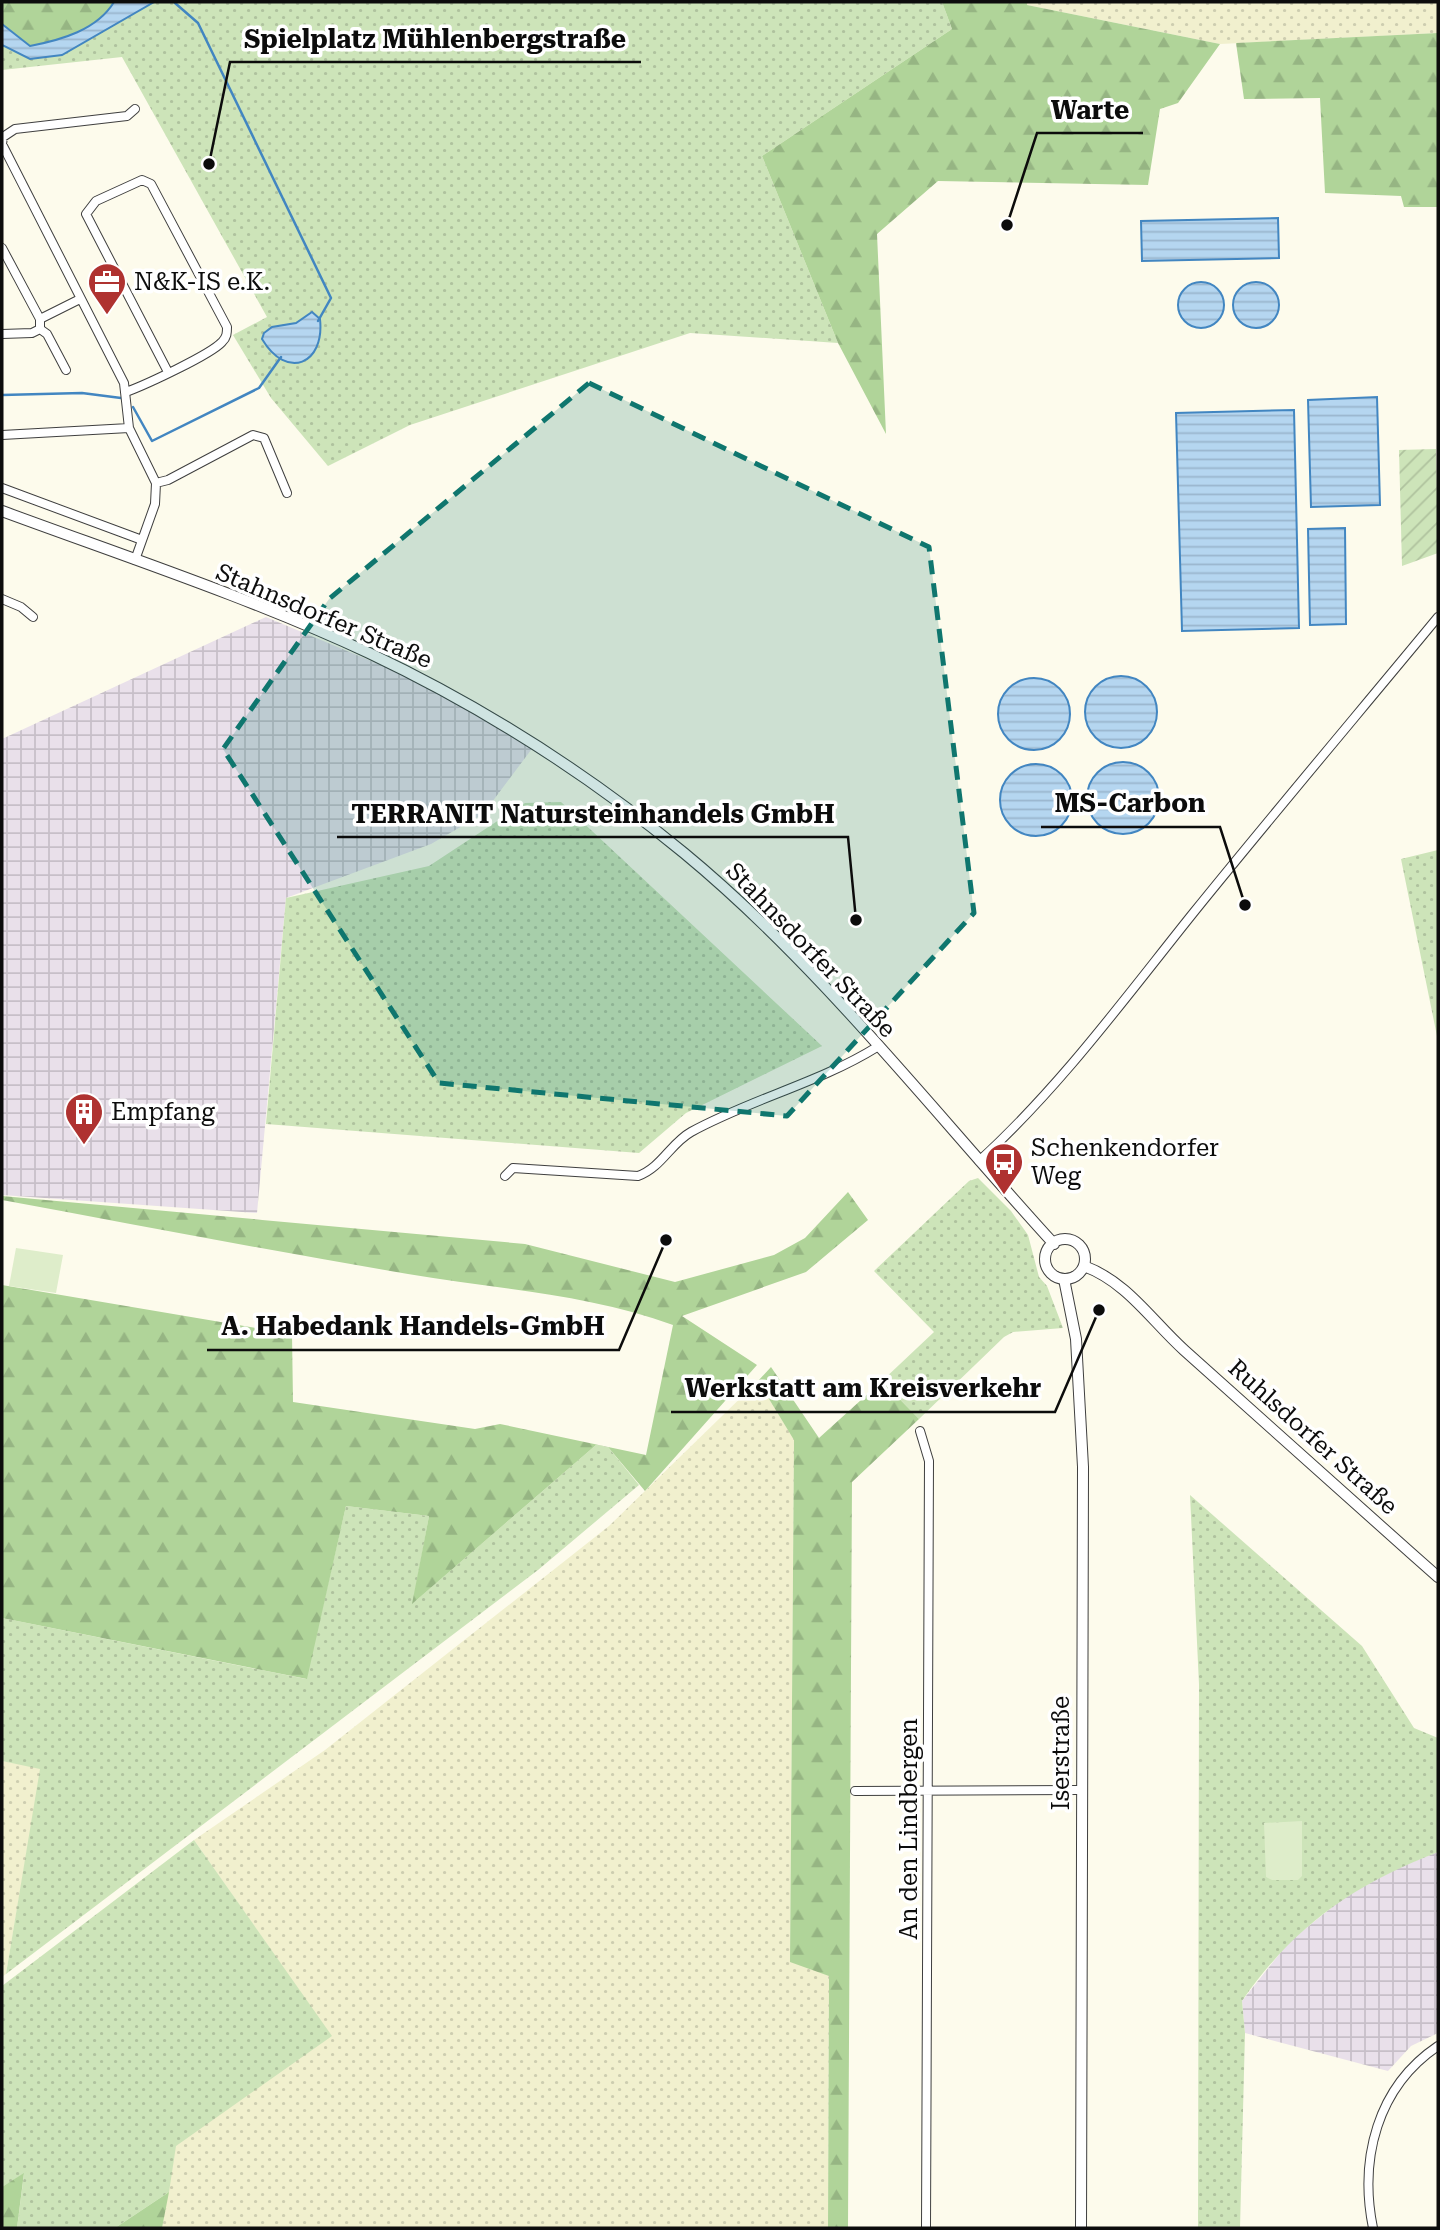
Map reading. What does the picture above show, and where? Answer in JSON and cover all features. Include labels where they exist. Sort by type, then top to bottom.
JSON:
[{"type":"street","points":[[135,108],[127,116],[15,129],[3,137],[4,150],[126,392],[129,428],[156,483],[155,503],[135,560]]},
{"type":"street","points":[[126,392],[168,372],[220,345],[227,337],[227,327],[151,184],[134,181],[96,201],[86,214],[168,372]]},
{"type":"street","points":[[2,248],[40,319],[40,329]]},
{"type":"street","points":[[40,319],[80,299]]},
{"type":"street","points":[[2,334],[32,333],[40,329]]},
{"type":"street","points":[[40,329],[47,334],[66,370]]},
{"type":"street","points":[[2,435],[129,428]]},
{"type":"street","points":[[156,483],[168,480],[253,435],[259,435],[264,438],[287,493]]},
{"type":"street","points":[[2,488],[142,540]]},
{"type":"street","name":"Stahnsdorfer Straße","points":[[2,511],[135,560],[368,653],[492,719],[582,776],[685,854],[785,946],[1054,1244]]},
{"type":"street","points":[[2,599],[21,607],[33,617]]},
{"type":"street","points":[[979,1161],[1058,1082],[1111,1020],[1299,782],[1438,617]]},
{"type":"street","points":[[505,1176],[513,1168],[638,1176],[648,1172],[689,1133],[849,1064],[877,1047]]},
{"type":"street","points":[[1064,1240],[1075,1242],[1083,1250],[1084,1266],[1076,1276],[1064,1279],[1053,1275],[1046,1265],[1047,1253],[1054,1244],[1064,1240]]},
{"type":"street","name":"Ruhlsdorfer Straße","points":[[1084,1266],[1101,1272],[1122,1287],[1161,1327],[1438,1577]]},
{"type":"street","name":"Iserstraße","points":[[1064,1279],[1076,1339],[1083,1466],[1081,2228]]},
{"type":"street","name":"An den Lindbergen","points":[[920,1432],[929,1461],[926,2228]]},
{"type":"street","points":[[855,1791],[1082,1790]]},
{"type":"street","points":[[1373,2228],[1368,2170],[1378,2119],[1404,2076],[1438,2046]]},
{"type":"highlighted area","points":[[589,383],[929,547],[974,913],[787,1116],[439,1083],[223,749],[329,599]]},
{"type":"shaded area","points":[[266,617],[383,666],[396,666],[534,746],[483,814],[431,844],[286,898],[257,1213],[2,1195],[2,739]]},
{"type":"shaded area","points":[[1438,1852],[1438,2033],[1411,2046],[1388,2071],[1245,2033],[1242,2001],[1289,1942],[1347,1895],[1402,1866]]},
{"type":"green space","points":[[2,2],[114,2],[107,12],[88,27],[54,41],[30,46],[2,24]]},
{"type":"green space","points":[[154,2],[942,2],[952,29],[762,156],[838,343],[690,333],[410,425],[328,466],[271,398],[233,335],[267,317],[122,57],[2,70],[2,45],[30,59],[62,55]]},
{"type":"green space","points":[[942,2],[1027,2],[1027,5],[1220,44],[1178,103],[1160,109],[1148,185],[938,181],[877,234],[886,434],[838,343],[762,156],[952,29]]},
{"type":"green space","points":[[1027,2],[1438,2],[1438,33],[1220,44],[1027,5]]},
{"type":"green space","points":[[1438,33],[1438,207],[1404,207],[1401,196],[1325,193],[1320,98],[1244,99],[1236,43]]},
{"type":"green space","points":[[1436,449],[1438,553],[1402,566],[1399,450]]},
{"type":"green space","points":[[561,802],[822,1046],[686,1113],[639,1153],[266,1124],[286,898],[429,866],[525,803]]},
{"type":"green space","points":[[1438,850],[1438,1041],[1401,859]]},
{"type":"green space","points":[[978,1178],[1011,1211],[1028,1235],[1039,1277],[1047,1286],[1063,1328],[1013,1332],[1004,1337],[919,1419],[882,1381],[934,1332],[874,1271],[969,1181]]},
{"type":"green space","points":[[848,1192],[868,1220],[806,1272],[682,1316],[757,1365],[645,1491],[608,1447],[596,1445],[412,1604],[429,1516],[346,1506],[307,1679],[2,1618],[2,1285],[292,1334],[293,1402],[475,1429],[500,1424],[646,1455],[673,1325],[575,1299],[306,1256],[2,1200],[2,1196],[525,1244],[675,1282],[774,1255],[805,1238]]},
{"type":"green space","points":[[16,1248],[63,1255],[56,1293],[9,1286]]},
{"type":"green space","points":[[771,1367],[819,1438],[882,1381],[919,1419],[852,1482],[848,2228],[828,2228],[829,1976],[790,1962],[794,1440],[758,1381]]},
{"type":"green space","points":[[758,1381],[794,1439],[790,1961],[829,1975],[828,2228],[162,2228],[176,2140],[331,2036],[194,1840],[325,1750],[609,1526]]},
{"type":"green space","points":[[596,1445],[608,1447],[639,1485],[538,1570],[6,1974],[40,1769],[2,1761],[2,1618],[306,1679],[346,1506],[429,1516],[413,1603]]},
{"type":"green space","points":[[1190,1495],[1362,1646],[1414,1728],[1438,1738],[1438,1852],[1379,1879],[1328,1911],[1283,1951],[1242,2001],[1245,2033],[1240,2228],[1198,2228],[1199,1684]]},
{"type":"green space","points":[[2,1761],[41,1768],[6,1974],[2,1977]]},
{"type":"green space","points":[[1302,1821],[1302,1876],[1298,1880],[1272,1880],[1266,1877],[1264,1823]]},
{"type":"green space","points":[[194,1840],[332,2036],[176,2146],[169,2192],[115,2228],[17,2228],[24,2174],[2,2187],[2,1986]]},
{"type":"green space","points":[[24,2173],[17,2228],[2,2228],[2,2187]]},
{"type":"green space","points":[[169,2192],[162,2228],[115,2228]]},
{"type":"water","points":[[114,2],[154,2],[62,55],[30,59],[2,45],[2,24],[30,46],[54,41],[88,27],[107,12]]},
{"type":"water","points":[[1278,218],[1279,258],[1142,261],[1141,221]]},
{"type":"water","points":[[1201,282],[1217,289],[1224,305],[1217,321],[1201,328],[1185,321],[1178,305],[1185,289]]},
{"type":"water","points":[[1256,282],[1272,289],[1279,305],[1272,321],[1256,328],[1240,321],[1233,305],[1240,289]]},
{"type":"water","points":[[312,312],[320,319],[320,335],[317,347],[302,362],[282,360],[262,339],[264,333],[272,327],[296,323]]},
{"type":"water","points":[[1377,397],[1380,505],[1311,507],[1308,400]]},
{"type":"water","points":[[1294,410],[1299,628],[1182,631],[1176,413]]},
{"type":"water","points":[[1345,528],[1346,624],[1310,625],[1308,529]]},
{"type":"water","points":[[1121,676],[1141,682],[1151,692],[1157,712],[1151,732],[1141,742],[1121,748],[1101,742],[1091,732],[1085,712],[1091,692],[1101,682]]},
{"type":"water","points":[[1034,678],[1054,684],[1064,694],[1070,714],[1064,734],[1054,744],[1034,750],[1014,744],[1004,734],[998,714],[1004,694],[1014,684]]},
{"type":"water","points":[[1123,762],[1143,768],[1153,778],[1159,798],[1153,818],[1143,828],[1123,834],[1103,828],[1093,818],[1087,798],[1093,778],[1103,768]]},
{"type":"water","points":[[1036,764],[1056,770],[1066,780],[1072,800],[1066,820],[1056,830],[1036,836],[1016,830],[1006,820],[1000,800],[1006,780],[1016,770]]},
{"type":"waterway","points":[[175,3],[198,23],[331,298],[318,321]]},
{"type":"waterway","points":[[133,407],[152,441],[259,388],[281,357]]},
{"type":"waterway","points":[[2,395],[82,393],[121,398]]},
{"type":"place","name":"Spielplatz Mühlenbergstraße","points":[[209,164]]},
{"type":"place","name":"Warte","points":[[1007,225]]},
{"type":"place","name":"N&K-IS e.K.","points":[[107,316]]},
{"type":"place","name":"MS-Carbon","points":[[1245,905]]},
{"type":"place","name":"TERRANIT Natursteinhandels GmbH","points":[[856,920]]},
{"type":"place","name":"Empfang","points":[[84,1146]]},
{"type":"place","name":"Schenkendorfer Weg","points":[[1004,1196]]},
{"type":"place","name":"A. Habedank Handels-GmbH","points":[[666,1240]]},
{"type":"place","name":"Werkstatt am Kreisverkehr","points":[[1099,1310]]}]
